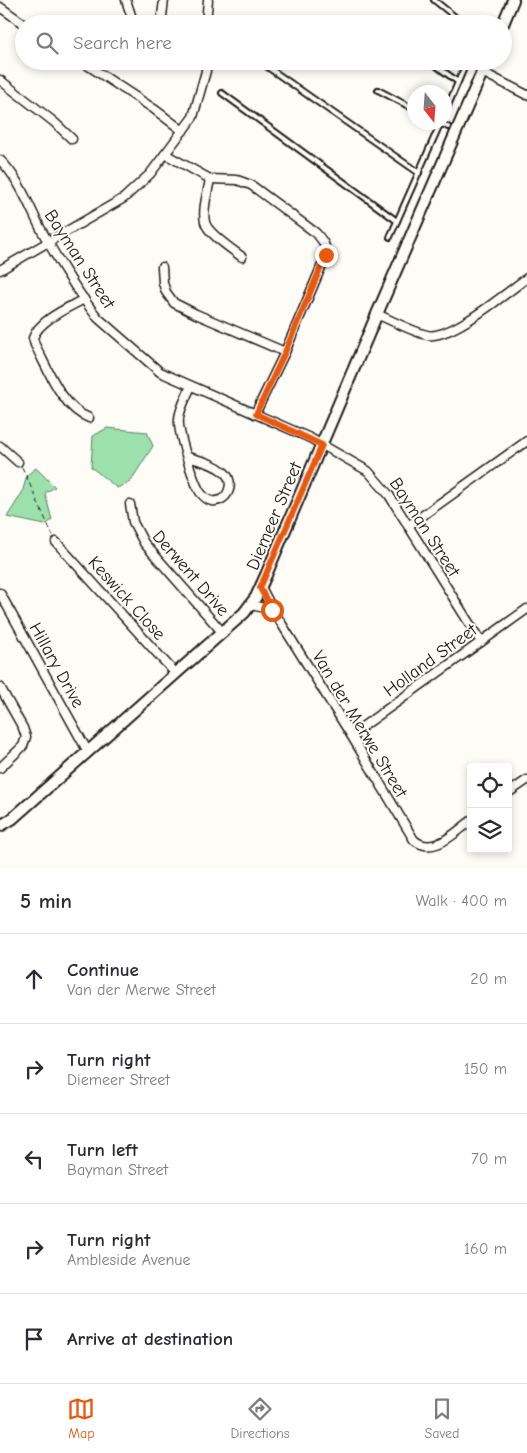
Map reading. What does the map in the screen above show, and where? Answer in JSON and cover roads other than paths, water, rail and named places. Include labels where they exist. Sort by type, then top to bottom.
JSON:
[{"type":"street","points":[[126,0],[131,15]]},
{"type":"street","points":[[162,15],[164,0]]},
{"type":"street","points":[[207,15],[208,0]]},
{"type":"street","points":[[507,15],[514,0]]},
{"type":"street","points":[[0,7],[15,18]]},
{"type":"street","points":[[94,70],[154,109],[183,131]]},
{"type":"street","points":[[0,270],[124,198],[150,174],[193,117],[206,70]]},
{"type":"street","points":[[482,72],[527,95]]},
{"type":"street","name":"Diemeer Street","points":[[452,115],[482,72]]},
{"type":"street","points":[[0,80],[54,122],[72,139]]},
{"type":"street","name":"Diemeer Street","points":[[0,834],[12,819],[223,633],[251,605],[322,445],[377,314],[443,130]]},
{"type":"street","points":[[165,154],[210,179],[237,180],[251,185],[316,233],[324,243],[325,258],[256,414]]},
{"type":"street","name":"Bayman Street","points":[[0,160],[10,170],[48,243],[98,318],[160,372],[256,414],[322,445],[361,466],[375,478],[389,495],[481,642]]},
{"type":"street","points":[[210,179],[205,211],[206,226],[215,236],[242,257]]},
{"type":"street","points":[[162,267],[166,292],[174,302],[196,314],[285,352]]},
{"type":"street","points":[[377,314],[427,335],[438,335],[454,329],[527,278]]},
{"type":"street","points":[[84,298],[47,320],[36,331],[33,338],[66,401],[80,415],[89,418]]},
{"type":"street","points":[[188,457],[214,466],[227,474],[230,489],[224,498],[212,501],[203,496],[196,481],[188,457],[179,429],[179,417],[191,386]]},
{"type":"street","points":[[408,526],[527,441]]},
{"type":"street","points":[[0,446],[18,462]]},
{"type":"street","name":"Derwent Drive","points":[[130,504],[133,522],[144,543],[223,633]]},
{"type":"street","name":"Keswick Close","points":[[56,542],[176,674]]},
{"type":"street","name":"Van der Merwe Street","points":[[260,588],[351,734],[410,835],[418,843],[427,847],[442,842],[467,824]]},
{"type":"street","name":"Hillary Drive","points":[[0,593],[88,752]]},
{"type":"street","points":[[251,605],[272,610]]},
{"type":"street","name":"Holland Street","points":[[351,734],[527,609]]},
{"type":"street","points":[[0,687],[26,737],[23,746],[0,767]]},
{"type":"street","points":[[512,790],[527,780]]},
{"type":"street","name":"Diemeer Street","points":[[0,826],[12,819]]},
{"type":"lane","points":[[434,0],[453,15]]},
{"type":"lane","points":[[272,70],[419,173]]},
{"type":"lane","points":[[442,70],[458,82]]},
{"type":"lane","points":[[452,96],[463,70]]},
{"type":"lane","points":[[378,90],[407,105]]},
{"type":"lane","points":[[222,93],[396,221]]},
{"type":"lane","points":[[390,237],[419,173],[442,130]]}]
